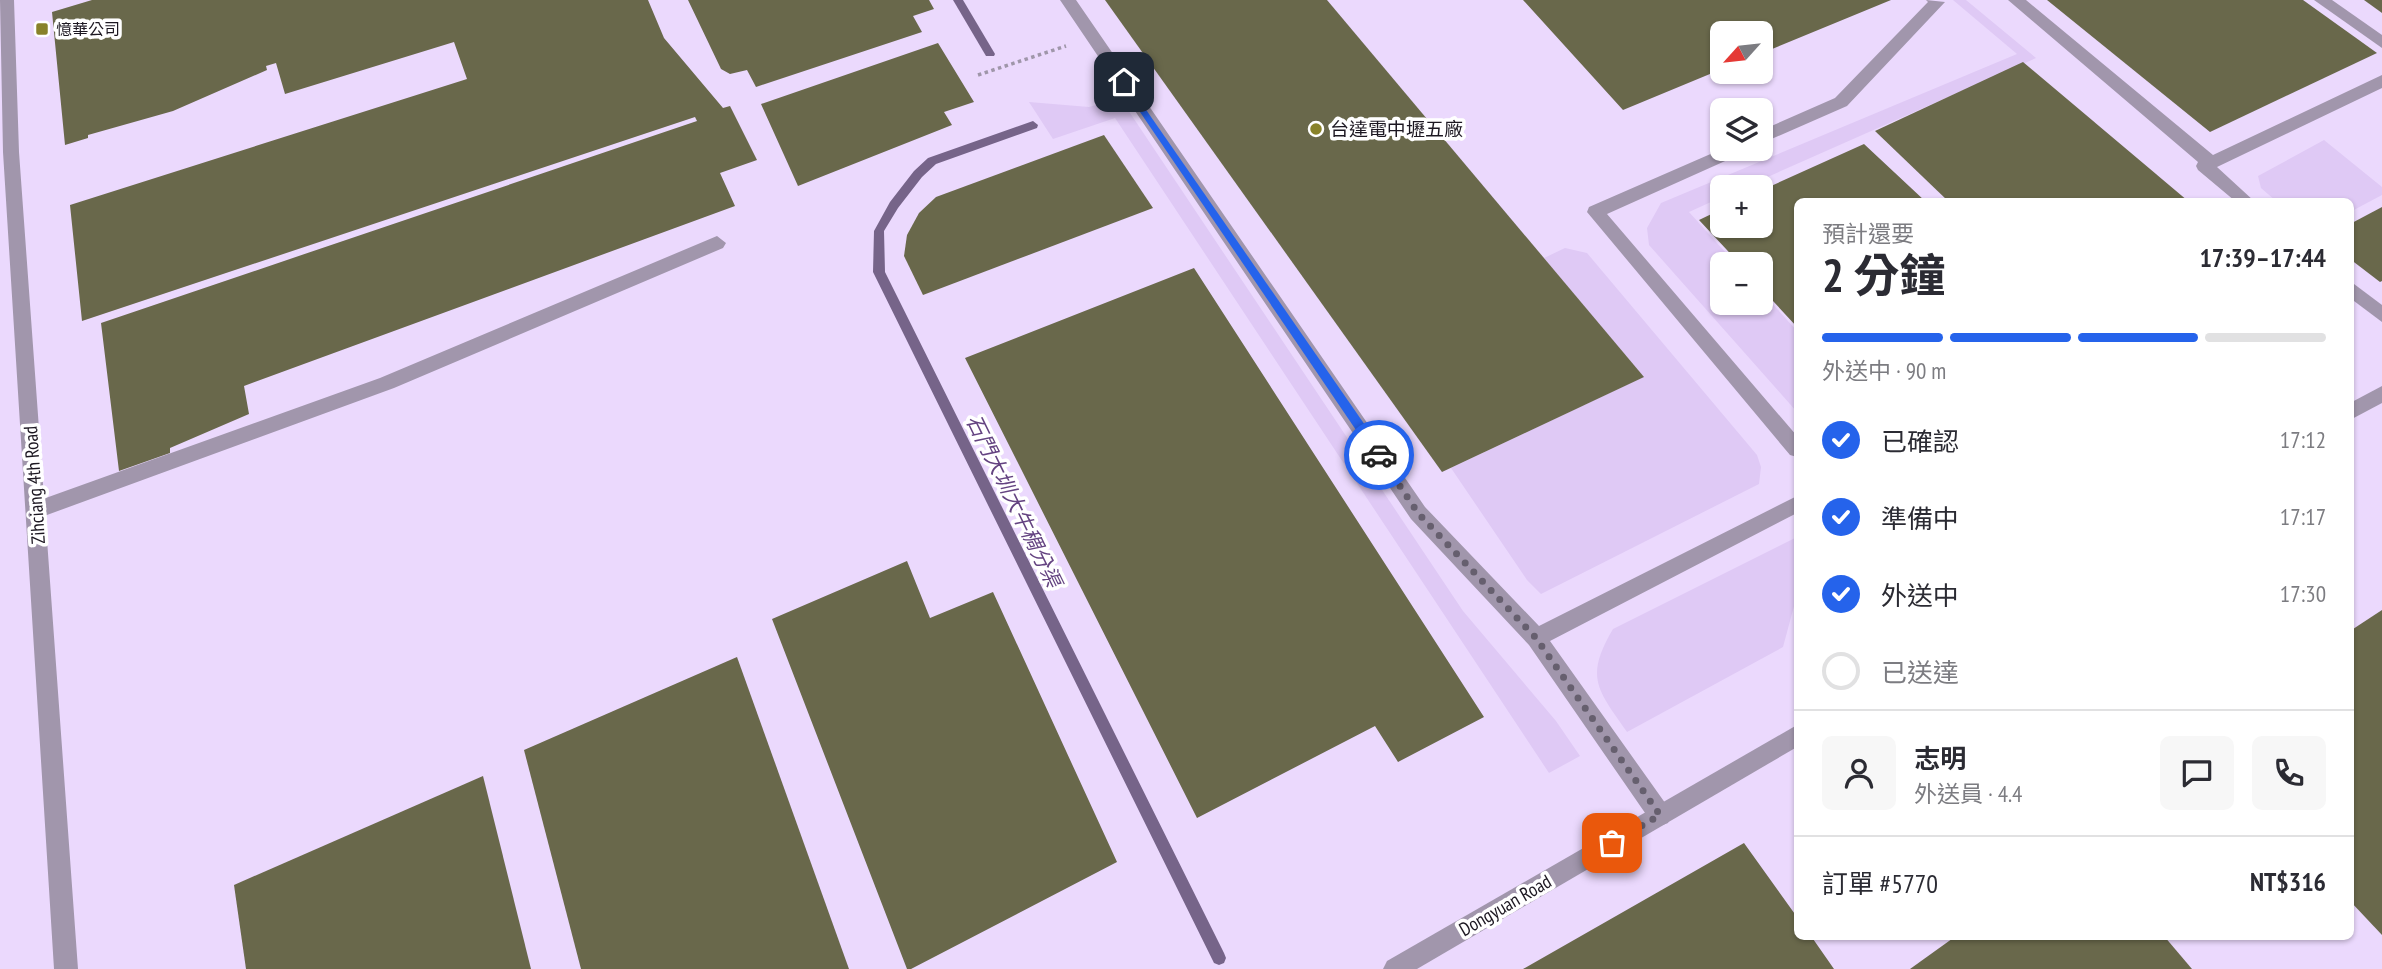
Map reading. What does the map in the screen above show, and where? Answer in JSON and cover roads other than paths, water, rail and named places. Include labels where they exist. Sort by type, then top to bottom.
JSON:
[{"type":"street","name":"Zihciang 4th Road","points":[[6,0],[6,154],[36,510],[66,969]]},
{"type":"street","points":[[1068,0],[1418,513],[1536,638],[1660,815]]},
{"type":"street","points":[[1773,132],[1841,102],[1937,2],[1934,0]]},
{"type":"street","points":[[2016,0],[2211,163]]},
{"type":"street","points":[[2322,0],[2382,43]]},
{"type":"street","points":[[2242,198],[2204,166],[2382,81]]},
{"type":"street","points":[[1710,161],[1595,212],[1794,445]]},
{"type":"street","points":[[36,510],[387,383],[718,243]]},
{"type":"street","points":[[2354,291],[2382,315]]},
{"type":"street","points":[[2354,410],[2382,394]]},
{"type":"street","points":[[1536,638],[1794,506]]},
{"type":"street","name":"Dongyuan Road","points":[[1395,969],[1794,737]]},
{"type":"waterway","name":"石門大圳大牛稠分渠","points":[[958,0],[990,54]]},
{"type":"waterway","name":"石門大圳大牛稠分渠","points":[[1033,125],[932,161],[918,174],[894,205],[879,231],[879,272],[1219,958]]},
{"type":"place","name":"憶華公司","points":[[42,29]]},
{"type":"place","name":"台達電中壢五廠","points":[[1316,129]]}]
